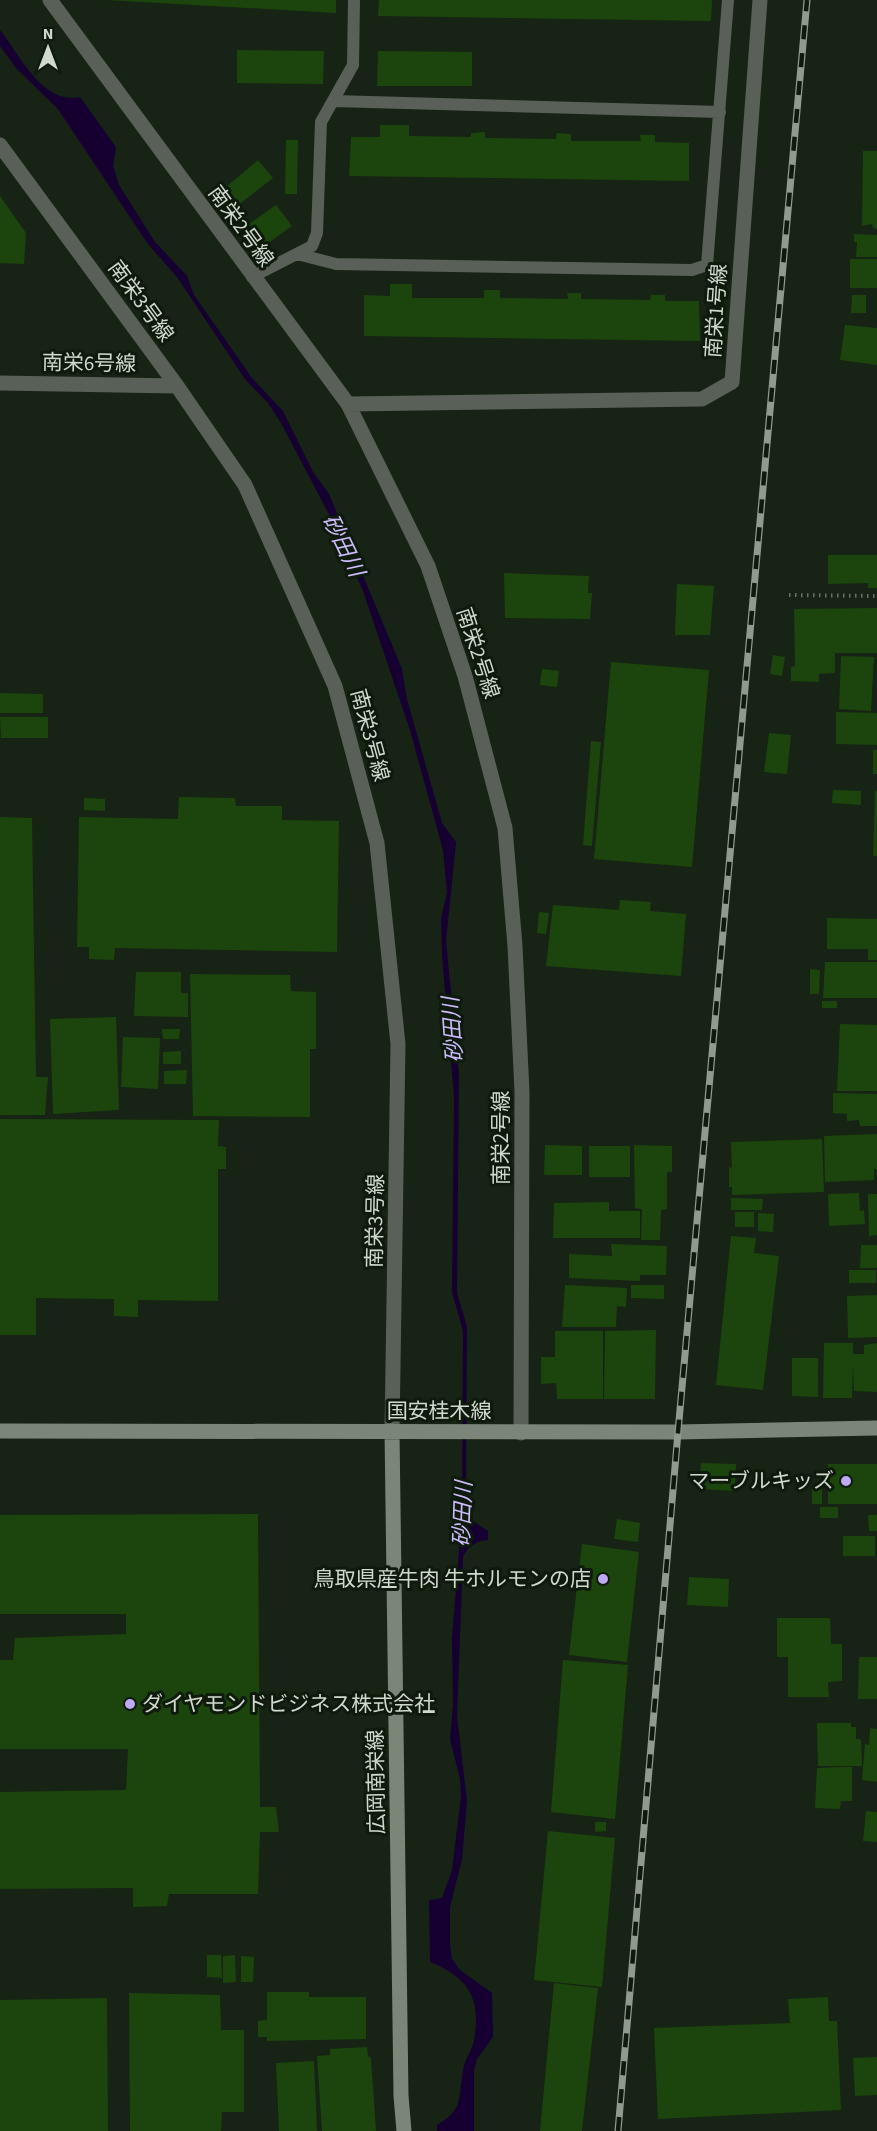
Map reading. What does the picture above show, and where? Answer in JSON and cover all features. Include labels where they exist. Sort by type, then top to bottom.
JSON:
[{"type":"main road","name":"国安桂木線","points":[[0,1431],[521,1433],[877,1428]]},
{"type":"main road","name":"広岡南栄線","points":[[392,1431],[401,2096],[404,2131]]},
{"type":"street","name":"南栄2号線","points":[[50,0],[252,277],[348,404],[428,566],[465,676],[506,828],[522,1092],[521,1433]]},
{"type":"street","name":"南栄1号線","points":[[348,404],[702,399],[732,382],[760,0]]},
{"type":"street","name":"南栄3号線","points":[[0,145],[177,386],[244,484],[335,686],[377,843],[398,1044],[392,1431]]},
{"type":"street","name":"南栄6号線","points":[[0,383],[177,386]]},
{"type":"lane","points":[[252,277],[312,246],[317,233],[321,122],[353,65],[354,0]]},
{"type":"lane","points":[[297,254],[336,264],[692,270],[707,265],[728,0]]},
{"type":"lane","points":[[334,101],[720,112]]},
{"type":"path","points":[[789,594],[877,596]]},
{"type":"water","name":"砂田川","points":[[0,30],[33,76],[43,86],[66,97],[80,97],[116,147],[113,166],[119,185],[155,242],[187,276],[194,295],[252,378],[283,411],[313,472],[329,494],[402,669],[407,699],[442,823],[456,842],[446,941],[459,1075],[457,1293],[467,1327],[466,1495],[470,1519],[488,1531],[488,1540],[473,1545],[463,1557],[457,1716],[467,1801],[462,1859],[450,1907],[452,1959],[460,1970],[492,1993],[493,2037],[477,2059],[474,2071],[474,2131],[437,2131],[437,2125],[452,2114],[460,2096],[466,2059],[474,2041],[476,2013],[470,1992],[463,1983],[444,1968],[430,1962],[429,1900],[442,1898],[452,1870],[461,1797],[460,1779],[450,1739],[453,1705],[452,1638],[462,1514],[463,1331],[452,1292],[454,1097],[442,956],[441,919],[447,892],[443,850],[410,730],[363,591],[333,522],[281,423],[268,403],[245,379],[177,277],[148,244],[58,109],[16,68],[0,46]]},
{"type":"building","points":[[106,0],[336,0],[336,13]]},
{"type":"building","points":[[379,0],[712,0],[711,21],[378,16]]},
{"type":"building","points":[[237,50],[324,51],[323,84],[237,83]]},
{"type":"building","points":[[378,51],[472,52],[472,86],[377,86]]},
{"type":"building","points":[[380,125],[409,125],[409,136],[471,137],[471,133],[485,132],[485,138],[556,139],[557,133],[571,134],[571,141],[641,141],[640,135],[655,135],[655,142],[689,143],[689,181],[349,176],[351,137],[380,137]]},
{"type":"building","points":[[286,140],[298,140],[297,194],[285,194]]},
{"type":"building","points":[[863,151],[877,151],[877,229],[873,228],[872,224],[862,226]]},
{"type":"building","points":[[258,160],[273,178],[237,206],[225,188]]},
{"type":"building","points":[[0,196],[26,233],[24,264],[0,263]]},
{"type":"building","points":[[276,205],[292,226],[265,245],[249,224]]},
{"type":"building","points":[[854,234],[877,235],[877,257],[856,257],[857,242],[854,242]]},
{"type":"building","points":[[850,259],[877,259],[877,288],[850,288]]},
{"type":"building","points":[[390,284],[412,284],[412,298],[484,298],[484,290],[500,290],[500,298],[568,299],[567,293],[581,293],[581,299],[650,300],[651,295],[665,295],[665,301],[699,301],[700,341],[364,336],[364,295],[390,296]]},
{"type":"building","points":[[852,295],[866,295],[866,313],[851,313]]},
{"type":"building","points":[[845,325],[877,328],[877,365],[840,360]]},
{"type":"building","points":[[828,555],[877,555],[877,588],[868,588],[868,583],[828,584]]},
{"type":"building","points":[[504,573],[589,576],[588,593],[592,593],[590,619],[505,618]]},
{"type":"building","points":[[677,584],[714,586],[710,635],[675,635]]},
{"type":"building","points":[[877,608],[877,653],[835,653],[835,673],[819,674],[819,682],[791,681],[791,667],[795,666],[794,609]]},
{"type":"building","points":[[773,655],[785,657],[782,676],[770,674]]},
{"type":"building","points":[[841,656],[874,657],[871,711],[839,709]]},
{"type":"building","points":[[611,662],[709,670],[692,867],[594,859]]},
{"type":"building","points":[[542,669],[559,671],[557,687],[540,685]]},
{"type":"building","points":[[0,693],[43,694],[43,713],[0,713]]},
{"type":"building","points":[[836,712],[877,713],[877,745],[836,744]]},
{"type":"building","points":[[0,717],[48,717],[48,738],[1,738]]},
{"type":"building","points":[[769,733],[791,735],[787,774],[764,772]]},
{"type":"building","points":[[591,741],[601,742],[592,846],[583,845]]},
{"type":"building","points":[[873,750],[877,750],[877,774],[873,774]]},
{"type":"building","points":[[833,790],[861,791],[861,805],[832,803]]},
{"type":"building","points":[[875,791],[877,791],[877,856],[873,856]]},
{"type":"building","points":[[179,797],[235,798],[236,806],[282,806],[282,820],[339,821],[337,952],[115,948],[114,960],[89,959],[89,947],[77,947],[79,817],[178,819]]},
{"type":"building","points":[[84,798],[105,799],[105,811],[84,810]]},
{"type":"building","points":[[0,817],[32,818],[36,1077],[48,1077],[45,1115],[0,1115]]},
{"type":"building","points":[[620,900],[651,902],[650,911],[686,914],[681,976],[546,966],[553,905],[619,910]]},
{"type":"building","points":[[539,912],[549,913],[546,934],[537,933]]},
{"type":"building","points":[[827,918],[877,919],[877,960],[868,960],[868,949],[827,949]]},
{"type":"building","points":[[825,962],[877,962],[877,998],[823,998]]},
{"type":"building","points":[[810,969],[820,970],[819,994],[810,994]]},
{"type":"building","points":[[136,972],[181,972],[181,993],[188,993],[188,1017],[134,1016]]},
{"type":"building","points":[[190,974],[290,975],[291,991],[316,992],[316,1049],[310,1049],[310,1117],[193,1116]]},
{"type":"building","points":[[822,1001],[837,1001],[837,1008],[822,1008]]},
{"type":"building","points":[[116,1017],[119,1110],[53,1114],[50,1019]]},
{"type":"building","points":[[840,1024],[877,1025],[877,1091],[837,1091]]},
{"type":"building","points":[[162,1029],[180,1029],[179,1039],[163,1039]]},
{"type":"building","points":[[123,1037],[160,1038],[158,1089],[121,1087]]},
{"type":"building","points":[[181,1051],[181,1064],[163,1064],[163,1052]]},
{"type":"building","points":[[187,1070],[186,1084],[164,1084],[164,1071]]},
{"type":"building","points":[[833,1093],[877,1094],[877,1126],[860,1126],[859,1120],[847,1121],[847,1114],[833,1113]]},
{"type":"building","points":[[0,1119],[219,1120],[218,1146],[226,1147],[226,1169],[218,1169],[218,1301],[138,1300],[138,1317],[114,1316],[114,1299],[36,1298],[36,1335],[0,1335]]},
{"type":"building","points":[[877,1134],[877,1169],[874,1169],[874,1180],[825,1182],[824,1136]]},
{"type":"building","points":[[822,1139],[824,1192],[732,1195],[732,1187],[729,1187],[729,1167],[732,1168],[731,1142]]},
{"type":"building","points":[[545,1145],[582,1146],[582,1175],[544,1175]]},
{"type":"building","points":[[634,1145],[672,1146],[672,1172],[667,1172],[667,1209],[661,1210],[660,1240],[641,1240],[642,1209],[635,1208]]},
{"type":"building","points":[[589,1146],[630,1146],[630,1177],[589,1177]]},
{"type":"building","points":[[859,1193],[860,1211],[864,1210],[865,1224],[829,1226],[828,1194]]},
{"type":"building","points":[[868,1194],[877,1194],[877,1235],[869,1236]]},
{"type":"building","points":[[731,1198],[763,1199],[762,1210],[731,1210]]},
{"type":"building","points":[[609,1202],[609,1211],[640,1211],[640,1238],[553,1238],[554,1203]]},
{"type":"building","points":[[735,1212],[754,1212],[754,1227],[735,1227]]},
{"type":"building","points":[[758,1213],[774,1214],[773,1232],[758,1231]]},
{"type":"building","points":[[731,1236],[756,1238],[754,1253],[779,1256],[763,1390],[716,1385]]},
{"type":"building","points":[[611,1244],[667,1246],[666,1275],[640,1275],[640,1281],[569,1278],[569,1254],[612,1256]]},
{"type":"building","points":[[861,1245],[877,1245],[877,1268],[860,1268]]},
{"type":"building","points":[[849,1270],[876,1270],[876,1283],[849,1283]]},
{"type":"building","points":[[565,1285],[627,1288],[626,1307],[617,1306],[616,1327],[562,1327]]},
{"type":"building","points":[[631,1285],[664,1285],[664,1299],[631,1298]]},
{"type":"building","points":[[877,1295],[877,1337],[848,1338],[847,1296]]},
{"type":"building","points":[[656,1330],[655,1399],[604,1399],[605,1331]]},
{"type":"building","points":[[555,1331],[603,1331],[603,1399],[557,1399],[556,1383],[541,1384],[541,1357],[555,1357]]},
{"type":"building","points":[[824,1343],[853,1343],[853,1354],[864,1354],[864,1345],[877,1343],[877,1392],[854,1391],[853,1364],[852,1398],[823,1398]]},
{"type":"building","points":[[792,1358],[818,1358],[818,1397],[792,1396]]},
{"type":"building","points":[[701,1463],[736,1464],[735,1491],[699,1489]]},
{"type":"building","points":[[828,1464],[877,1464],[877,1504],[828,1504]]},
{"type":"building","points":[[812,1488],[822,1488],[822,1504],[812,1504]]},
{"type":"building","points":[[820,1507],[838,1507],[838,1518],[820,1518]]},
{"type":"building","name":"ダイヤモンドビジネス株式会社","points":[[258,1514],[260,1807],[276,1807],[279,1832],[260,1832],[258,1894],[169,1894],[167,1906],[133,1907],[133,1888],[0,1889],[0,1792],[126,1790],[128,1749],[0,1749],[0,1660],[13,1660],[15,1638],[126,1634],[126,1614],[0,1614],[0,1515]]},
{"type":"building","points":[[868,1515],[877,1515],[877,1531],[869,1531]]},
{"type":"building","points":[[617,1519],[640,1523],[638,1542],[614,1539]]},
{"type":"building","points":[[843,1536],[875,1536],[875,1556],[843,1556]]},
{"type":"building","points":[[582,1544],[639,1552],[627,1662],[569,1655]]},
{"type":"building","points":[[689,1577],[729,1579],[728,1607],[687,1605]]},
{"type":"building","points":[[777,1618],[830,1618],[831,1644],[842,1644],[842,1681],[828,1682],[829,1697],[788,1697],[788,1657],[777,1657]]},
{"type":"building","points":[[859,1657],[877,1657],[877,1699],[858,1699]]},
{"type":"building","points":[[563,1660],[628,1665],[615,1819],[551,1812]]},
{"type":"building","points":[[817,1723],[851,1723],[851,1727],[856,1727],[856,1739],[861,1739],[862,1766],[818,1766]]},
{"type":"building","points":[[870,1728],[877,1729],[877,1782],[862,1780],[865,1744],[869,1745]]},
{"type":"building","points":[[852,1767],[852,1801],[841,1801],[840,1809],[815,1808],[817,1768]]},
{"type":"building","points":[[866,1811],[877,1812],[877,1842],[863,1841]]},
{"type":"building","points":[[595,1822],[606,1822],[606,1831],[595,1832]]},
{"type":"building","points":[[548,1831],[615,1838],[602,1987],[534,1980]]},
{"type":"building","points":[[207,1955],[221,1955],[222,1978],[207,1977]]},
{"type":"building","points":[[235,1955],[236,1982],[223,1983],[223,1956]]},
{"type":"building","points":[[241,1956],[254,1957],[253,1982],[241,1982]]},
{"type":"building","points":[[554,1983],[598,1988],[582,2131],[540,2131]]},
{"type":"building","points":[[267,1992],[309,1992],[309,1997],[366,1997],[366,2039],[267,2041],[267,2037],[258,2037],[258,2021],[267,2020]]},
{"type":"building","points":[[129,1993],[220,1995],[221,2030],[244,2030],[244,2112],[222,2112],[221,2131],[130,2131]]},
{"type":"building","points":[[828,1997],[829,2021],[837,2021],[841,2110],[658,2119],[654,2028],[790,2023],[788,1999]]},
{"type":"building","points":[[107,1998],[108,2131],[0,2131],[0,2000]]},
{"type":"building","points":[[367,2047],[368,2056],[371,2058],[376,2131],[322,2131],[317,2056],[330,2055],[330,2049]]},
{"type":"building","points":[[877,2057],[877,2095],[855,2096],[853,2058]]},
{"type":"building","points":[[314,2061],[317,2131],[279,2131],[276,2063]]},
{"type":"railway","points":[[618,2131],[678,1432],[807,0]]},
{"type":"place","name":"マーブルキッズ","points":[[846,1481]]},
{"type":"place","name":"鳥取県産牛肉 牛ホルモンの店","points":[[603,1579]]},
{"type":"place","name":"ダイヤモンドビジネス株式会社","points":[[130,1704]]}]
